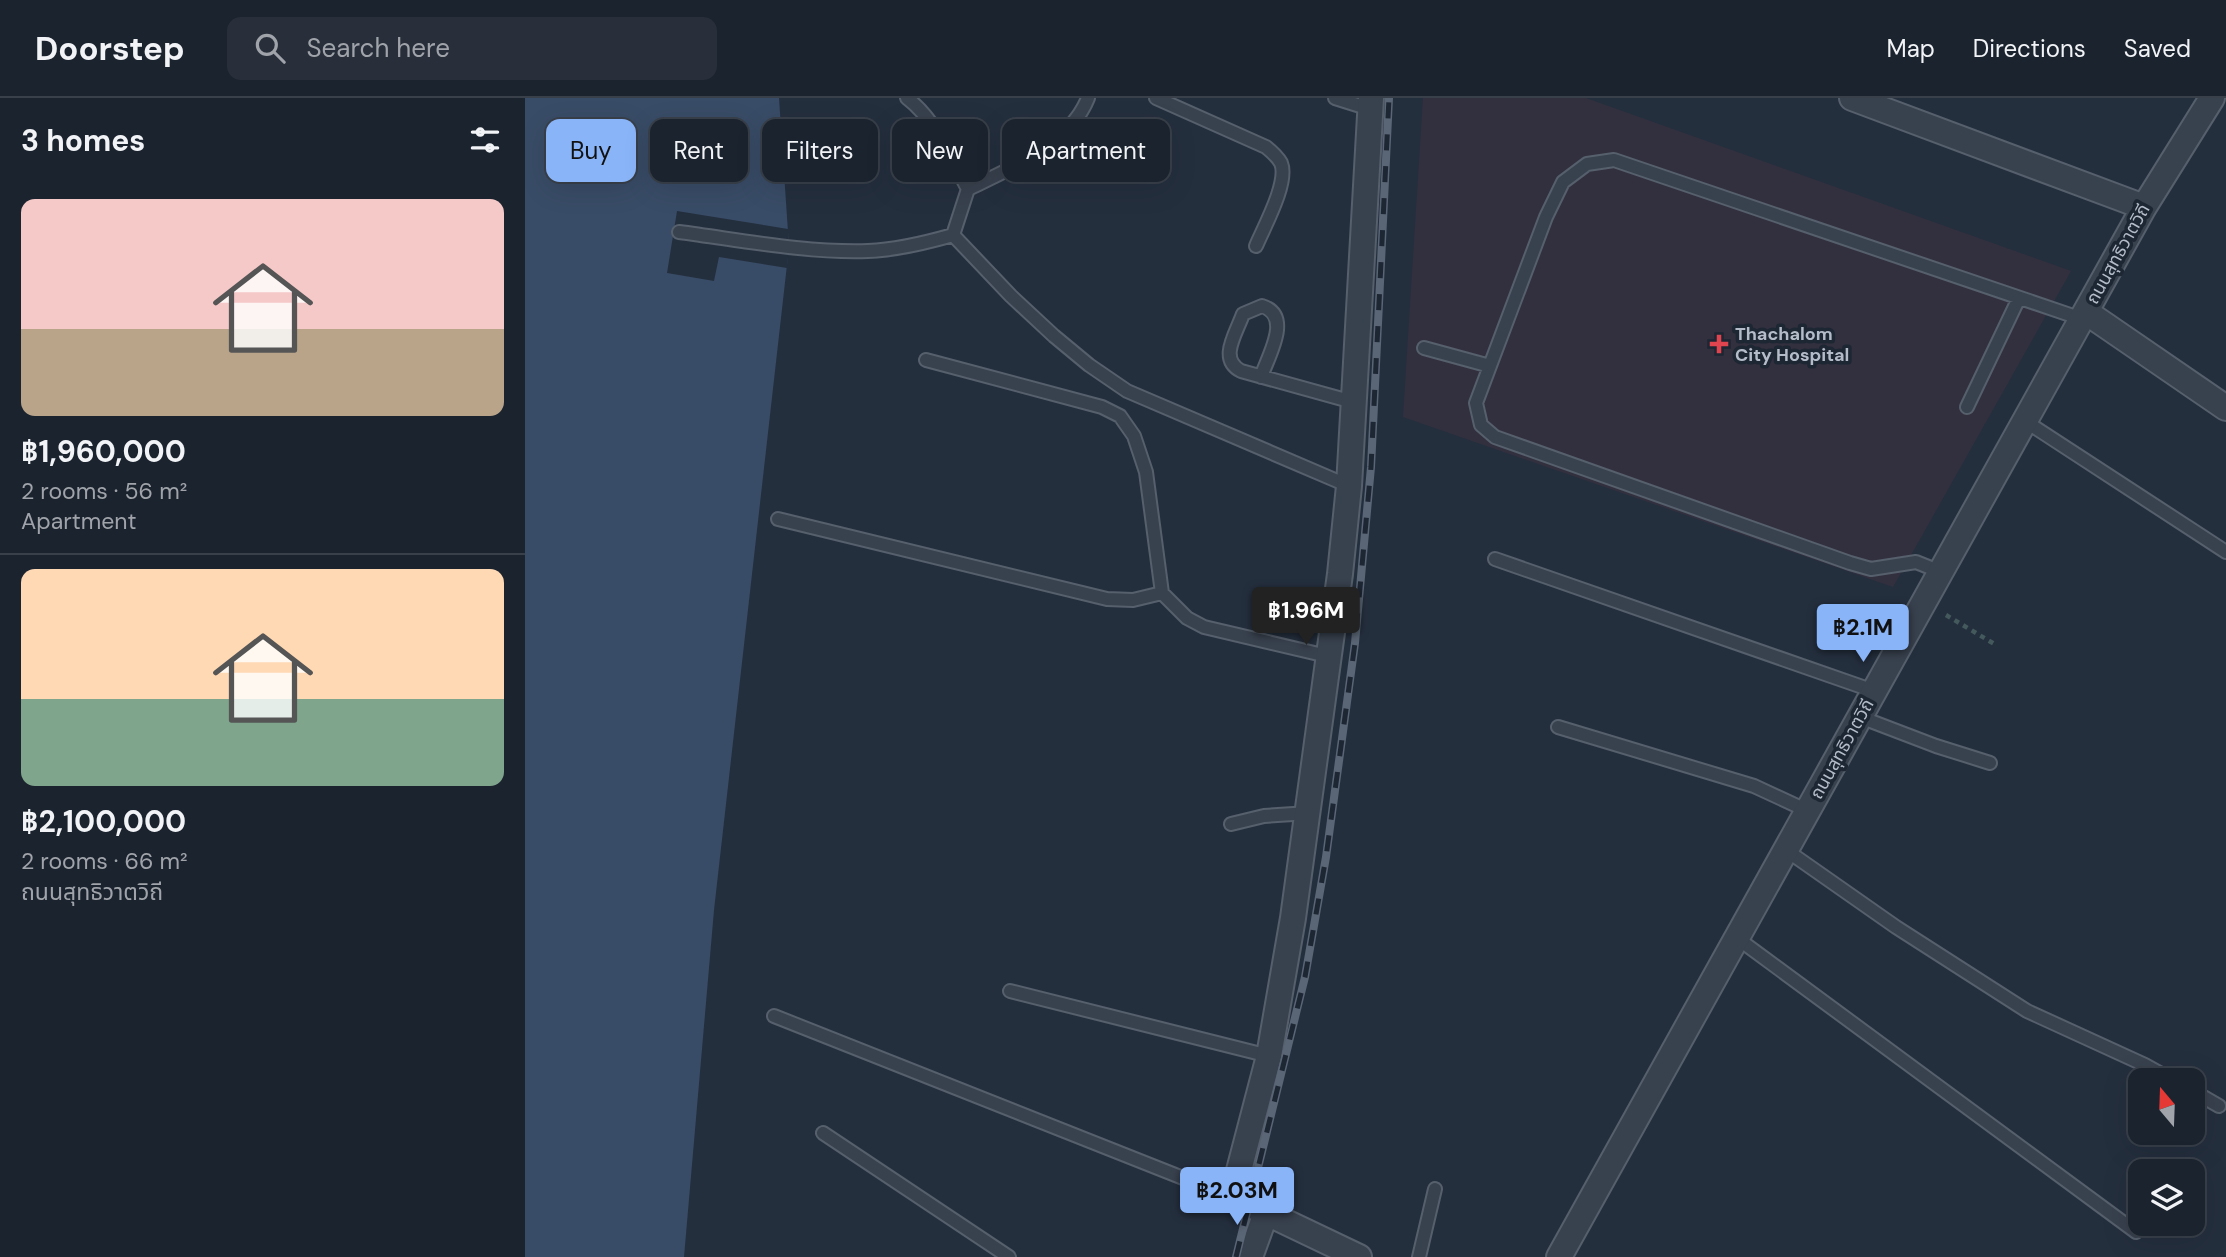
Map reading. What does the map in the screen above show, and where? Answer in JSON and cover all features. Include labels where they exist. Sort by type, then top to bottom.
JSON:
[{"type":"street","points":[[1852,98],[2144,207]]},
{"type":"street","name":"ถนนสุทธิวาตวิถี","points":[[1559,1257],[2144,207],[2212,98]]},
{"type":"street","points":[[1250,1257],[1249,1205],[1269,1056],[1309,813],[1349,486],[1370,103]]},
{"type":"street","points":[[2084,316],[2226,408]]},
{"type":"street","points":[[1249,1205],[1359,1257]]},
{"type":"lane","points":[[907,98],[919,107],[932,125],[968,189]]},
{"type":"lane","points":[[953,235],[968,189],[1035,156],[1083,111],[1088,98]]},
{"type":"lane","points":[[1156,98],[1266,146],[1276,156],[1282,165],[1282,183],[1256,246]]},
{"type":"lane","points":[[1335,98],[1370,103]]},
{"type":"lane","points":[[1941,572],[1916,562],[1871,569],[1861,566],[1495,437],[1481,425],[1476,402],[1546,217],[1563,182],[1587,164],[1613,160],[2019,298],[2084,316]]},
{"type":"lane","points":[[679,232],[828,251],[869,251],[914,246],[953,235]]},
{"type":"lane","points":[[953,235],[1011,296],[1054,336],[1089,365],[1127,391],[1349,486]]},
{"type":"lane","points":[[1966,407],[2019,298]]},
{"type":"lane","points":[[1261,376],[1278,327],[1276,316],[1271,309],[1262,306],[1243,314],[1230,349],[1229,361],[1233,367],[1241,371],[1353,402]]},
{"type":"lane","points":[[1424,348],[1490,366]]},
{"type":"lane","points":[[926,360],[1101,407],[1120,416],[1134,436],[1146,472],[1162,593],[1187,618],[1204,627],[1327,656]]},
{"type":"lane","points":[[2025,421],[2226,552]]},
{"type":"lane","points":[[778,519],[1107,599],[1133,600],[1162,593]]},
{"type":"lane","points":[[1495,559],[1874,691]]},
{"type":"lane","points":[[1860,717],[1990,763]]},
{"type":"lane","points":[[1558,727],[1754,786],[1808,811]]},
{"type":"lane","points":[[1231,824],[1264,816],[1309,813]]},
{"type":"lane","points":[[1786,850],[1896,927],[2027,1011],[2150,1068]]},
{"type":"lane","points":[[1737,938],[2128,1226]]},
{"type":"lane","points":[[1010,991],[1269,1056]]},
{"type":"lane","points":[[774,1016],[1249,1205]]},
{"type":"lane","points":[[2205,1098],[2219,1106]]},
{"type":"lane","points":[[823,1133],[1009,1257]]},
{"type":"lane","points":[[1419,1257],[1435,1189]]},
{"type":"path","points":[[1924,602],[1996,645]]},
{"type":"shaded area","name":"Thachalom City Hospital","points":[[1423,98],[1586,98],[2071,271],[1893,587],[1403,417]]},
{"type":"water","points":[[525,98],[779,98],[780,119],[762,119],[762,182],[785,182],[789,247],[714,910],[684,1257],[525,1257]]},
{"type":"pier","points":[[677,211],[788,229],[787,268],[719,257],[714,281],[667,273]]},
{"type":"railway","points":[[1236,1257],[1305,977],[1326,857],[1355,643],[1371,467],[1389,98]]},
{"type":"place","name":"Thachalom City Hospital","points":[[1719,344]]}]
